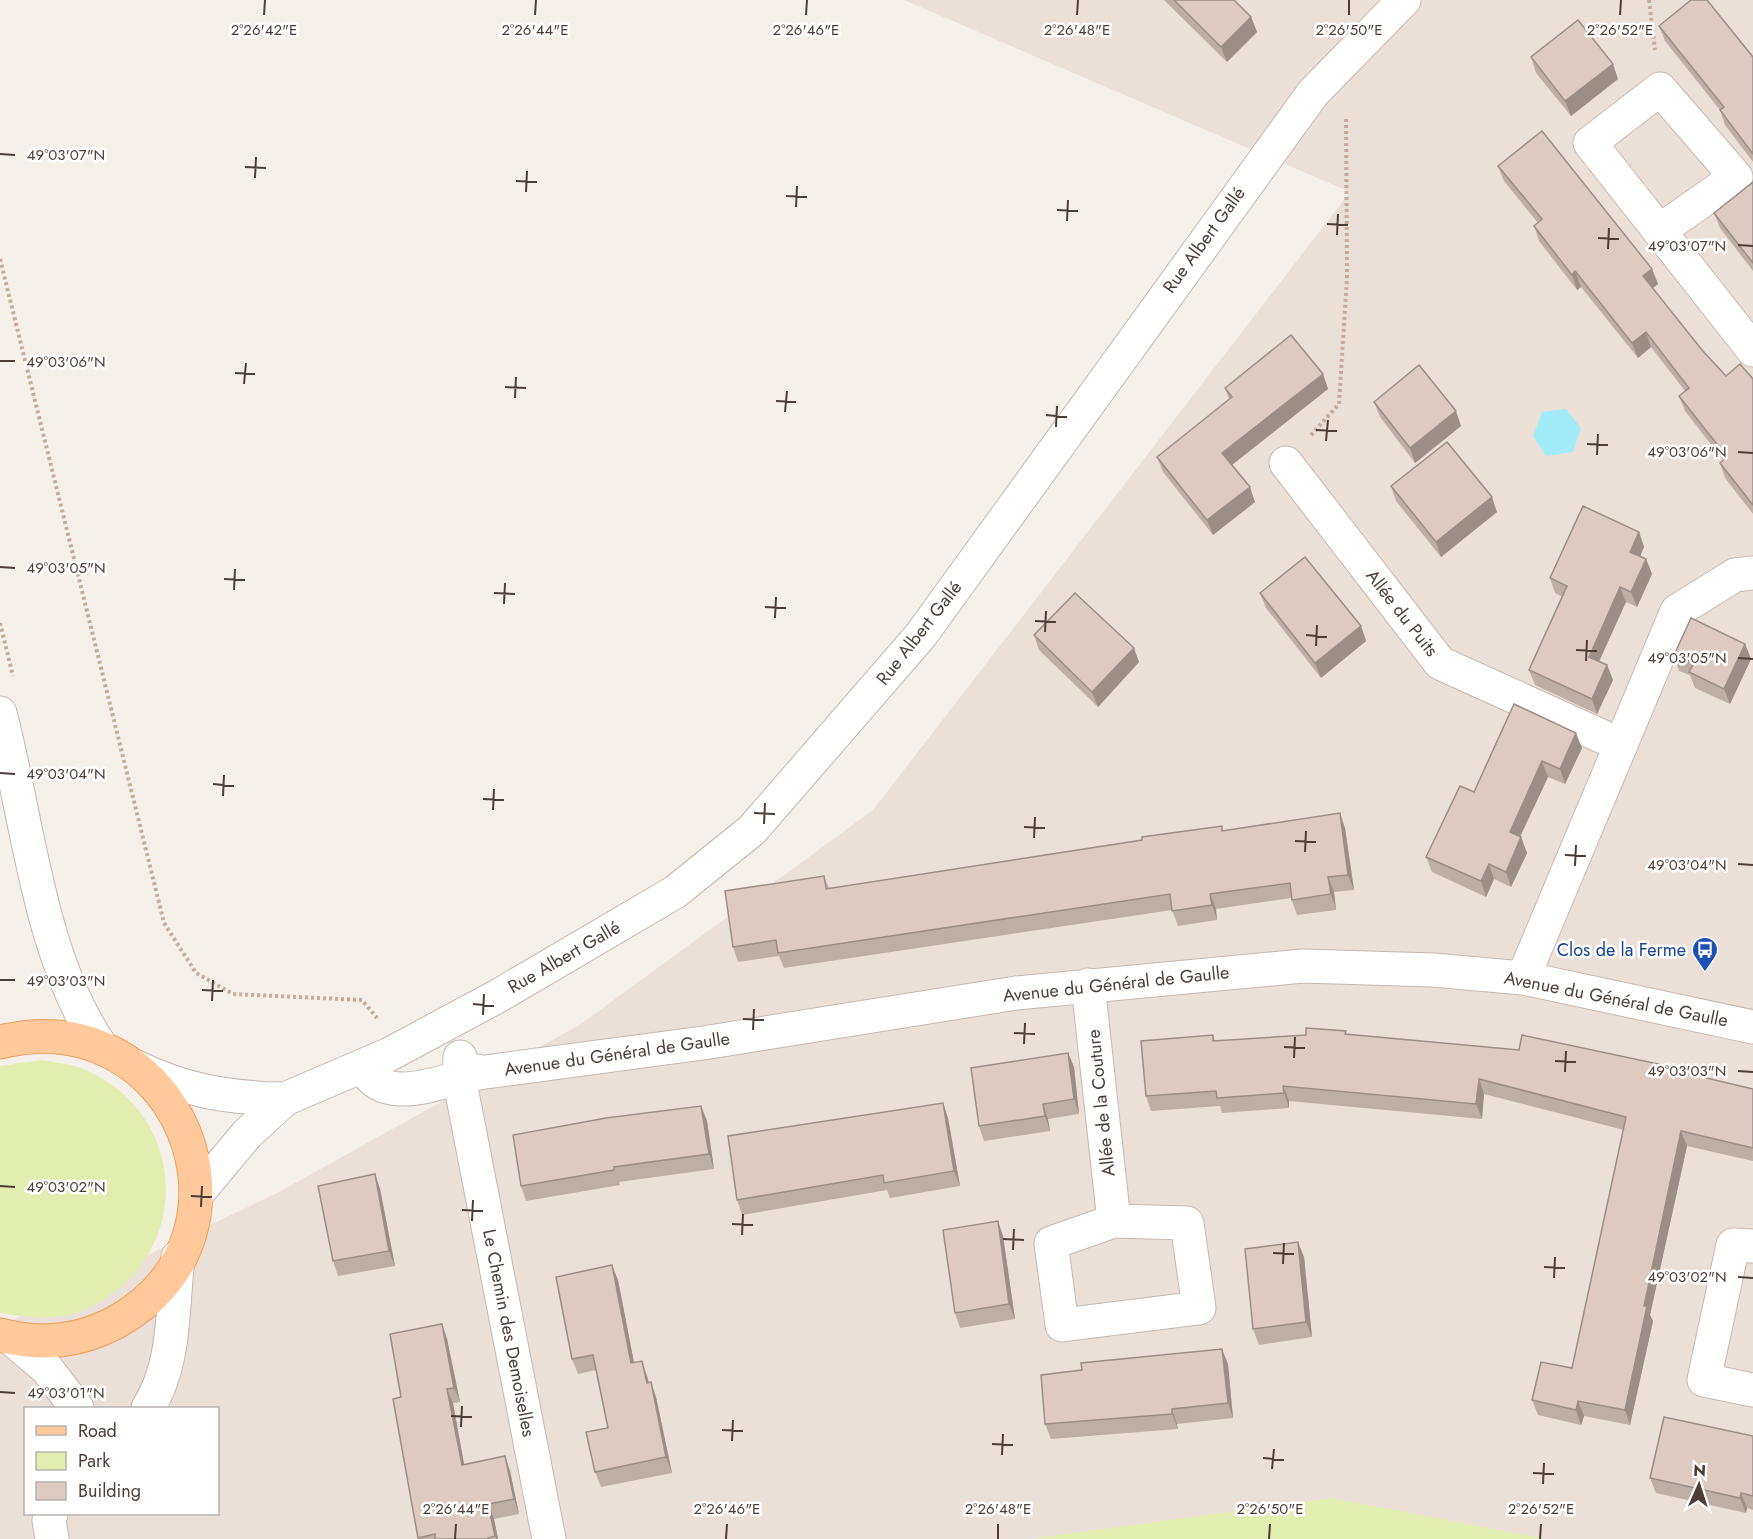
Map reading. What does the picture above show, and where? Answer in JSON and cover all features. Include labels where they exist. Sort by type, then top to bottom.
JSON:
[{"type":"main road","points":[[0,1042],[25,1035],[70,1037],[115,1056],[148,1076],[175,1111],[192,1151],[196,1195],[188,1239],[168,1278],[138,1310],[100,1331],[61,1342],[6,1337]]},
{"type":"street","name":"Rue Albert Gallé","points":[[285,1099],[403,1047],[675,892],[752,830],[921,635],[1260,163],[1313,93],[1404,0]]},
{"type":"street","points":[[1659,231],[1736,177],[1660,89],[1590,143],[1659,231],[1753,350]]},
{"type":"street","name":"Allée du Puits","points":[[1286,463],[1440,663],[1621,746]]},
{"type":"street","points":[[1523,978],[1677,611],[1735,575],[1753,573]]},
{"type":"street","points":[[0,714],[48,927],[85,1024],[115,1056],[170,1083],[201,1092],[243,1098],[285,1099]]},
{"type":"street","name":"Avenue du Général de Gaulle","points":[[363,1066],[375,1083],[387,1089],[407,1090],[466,1069],[703,1043],[1016,993],[1303,966],[1433,970],[1523,978],[1753,1027]]},
{"type":"street","name":"Allée de la Couture","points":[[1088,985],[1114,1221]]},
{"type":"street","points":[[438,1028],[466,1069]]},
{"type":"street","name":"Le Chemin des Demoiselles","points":[[466,1069],[549,1539]]},
{"type":"street","points":[[196,1195],[247,1134],[285,1099]]},
{"type":"street","points":[[1114,1221],[1187,1223],[1199,1308],[1062,1324],[1051,1243],[1114,1221]]},
{"type":"street","points":[[1753,1246],[1733,1245],[1704,1380],[1753,1390]]},
{"type":"street","points":[[149,1407],[162,1384],[170,1353],[178,1257]]},
{"type":"street","points":[[6,1337],[47,1369],[76,1407]]},
{"type":"street","points":[[51,1515],[49,1520],[52,1539]]},
{"type":"path","points":[[1649,0],[1660,89]]},
{"type":"path","points":[[1286,463],[1340,404],[1347,277],[1346,60]]},
{"type":"path","points":[[0,259],[164,923],[196,973],[232,994],[362,1000],[403,1047]]},
{"type":"shaded area","points":[[904,0],[1753,0],[1753,1539],[0,1539],[0,1326],[279,1192],[581,1024],[873,810],[1350,192]]},
{"type":"green space","points":[[42,1060],[86,1070],[121,1092],[146,1121],[161,1154],[166,1190],[161,1225],[146,1258],[121,1287],[86,1309],[54,1317],[0,1313],[0,1066]]},
{"type":"green space","points":[[1332,1498],[1545,1539],[1029,1539]]},
{"type":"water","points":[[1566,409],[1581,428],[1573,452],[1546,456],[1533,436],[1542,412]]},
{"type":"building","points":[[1174,0],[1234,0],[1251,17],[1221,47]]},
{"type":"building","points":[[1691,0],[1707,0],[1753,57],[1753,154],[1720,110],[1724,107],[1659,26]]},
{"type":"building","points":[[1578,20],[1613,64],[1565,101],[1531,57]]},
{"type":"building","points":[[1542,131],[1652,269],[1643,276],[1702,350],[1726,376],[1740,364],[1753,379],[1753,505],[1720,463],[1727,457],[1679,396],[1689,388],[1646,332],[1632,343],[1575,271],[1572,275],[1534,226],[1542,219],[1498,166]]},
{"type":"building","points":[[1753,182],[1753,263],[1714,213]]},
{"type":"building","points":[[1291,335],[1323,374],[1222,453],[1250,487],[1207,520],[1157,457],[1232,397],[1225,388]]},
{"type":"building","points":[[1419,365],[1456,411],[1410,448],[1374,402]]},
{"type":"building","points":[[1447,442],[1492,497],[1436,542],[1391,486]]},
{"type":"building","points":[[1583,506],[1639,532],[1630,552],[1646,559],[1631,592],[1620,587],[1589,657],[1607,665],[1592,699],[1529,670],[1567,586],[1550,578]]},
{"type":"building","points":[[1305,557],[1361,626],[1315,663],[1260,593]]},
{"type":"building","points":[[1075,593],[1134,648],[1092,692],[1034,635]]},
{"type":"building","points":[[1691,618],[1745,644],[1724,689],[1689,672],[1694,663],[1674,655]]},
{"type":"building","points":[[1514,704],[1576,733],[1560,769],[1542,761],[1510,832],[1521,837],[1506,872],[1489,864],[1481,881],[1426,857],[1460,786],[1474,792]]},
{"type":"building","points":[[1340,813],[1348,875],[1328,877],[1331,894],[1292,900],[1290,883],[1210,894],[1212,905],[1172,911],[1170,894],[778,953],[776,940],[733,947],[725,891],[824,876],[826,889],[1142,840],[1142,837],[1222,826],[1222,831]]},
{"type":"building","points":[[1306,1028],[1346,1031],[1345,1034],[1519,1050],[1522,1035],[1682,1069],[1681,1072],[1753,1089],[1753,1148],[1681,1131],[1644,1306],[1647,1306],[1625,1410],[1578,1401],[1576,1410],[1532,1400],[1541,1362],[1572,1368],[1626,1117],[1479,1079],[1476,1104],[1283,1086],[1284,1093],[1217,1098],[1216,1091],[1146,1096],[1141,1041],[1213,1035],[1213,1041],[1306,1035]]},
{"type":"building","points":[[1068,1053],[1074,1099],[1043,1104],[1045,1116],[979,1126],[971,1068]]},
{"type":"building","points":[[943,1103],[954,1171],[884,1183],[883,1175],[737,1200],[728,1136]]},
{"type":"building","points":[[701,1106],[709,1154],[614,1167],[614,1170],[521,1186],[513,1135],[606,1118]]},
{"type":"building","points":[[375,1174],[389,1251],[333,1261],[318,1186]]},
{"type":"building","points":[[998,1221],[1009,1304],[955,1313],[943,1230]]},
{"type":"building","points":[[1298,1242],[1306,1322],[1253,1329],[1245,1249]]},
{"type":"building","points":[[612,1265],[631,1363],[642,1361],[647,1383],[651,1382],[666,1457],[595,1472],[586,1432],[608,1428],[593,1355],[572,1359],[556,1277]]},
{"type":"building","points":[[442,1324],[454,1388],[447,1389],[462,1465],[505,1456],[514,1499],[488,1504],[495,1536],[488,1539],[435,1539],[435,1534],[418,1538],[393,1399],[401,1397],[390,1334]]},
{"type":"building","points":[[1222,1349],[1228,1403],[1172,1409],[1172,1414],[1045,1424],[1041,1375],[1082,1370],[1081,1363]]},
{"type":"building","points":[[1664,1417],[1753,1436],[1753,1496],[1741,1493],[1740,1498],[1650,1478]]},
{"type":"place","name":"Clos de la Ferme","points":[[1705,973]]}]
